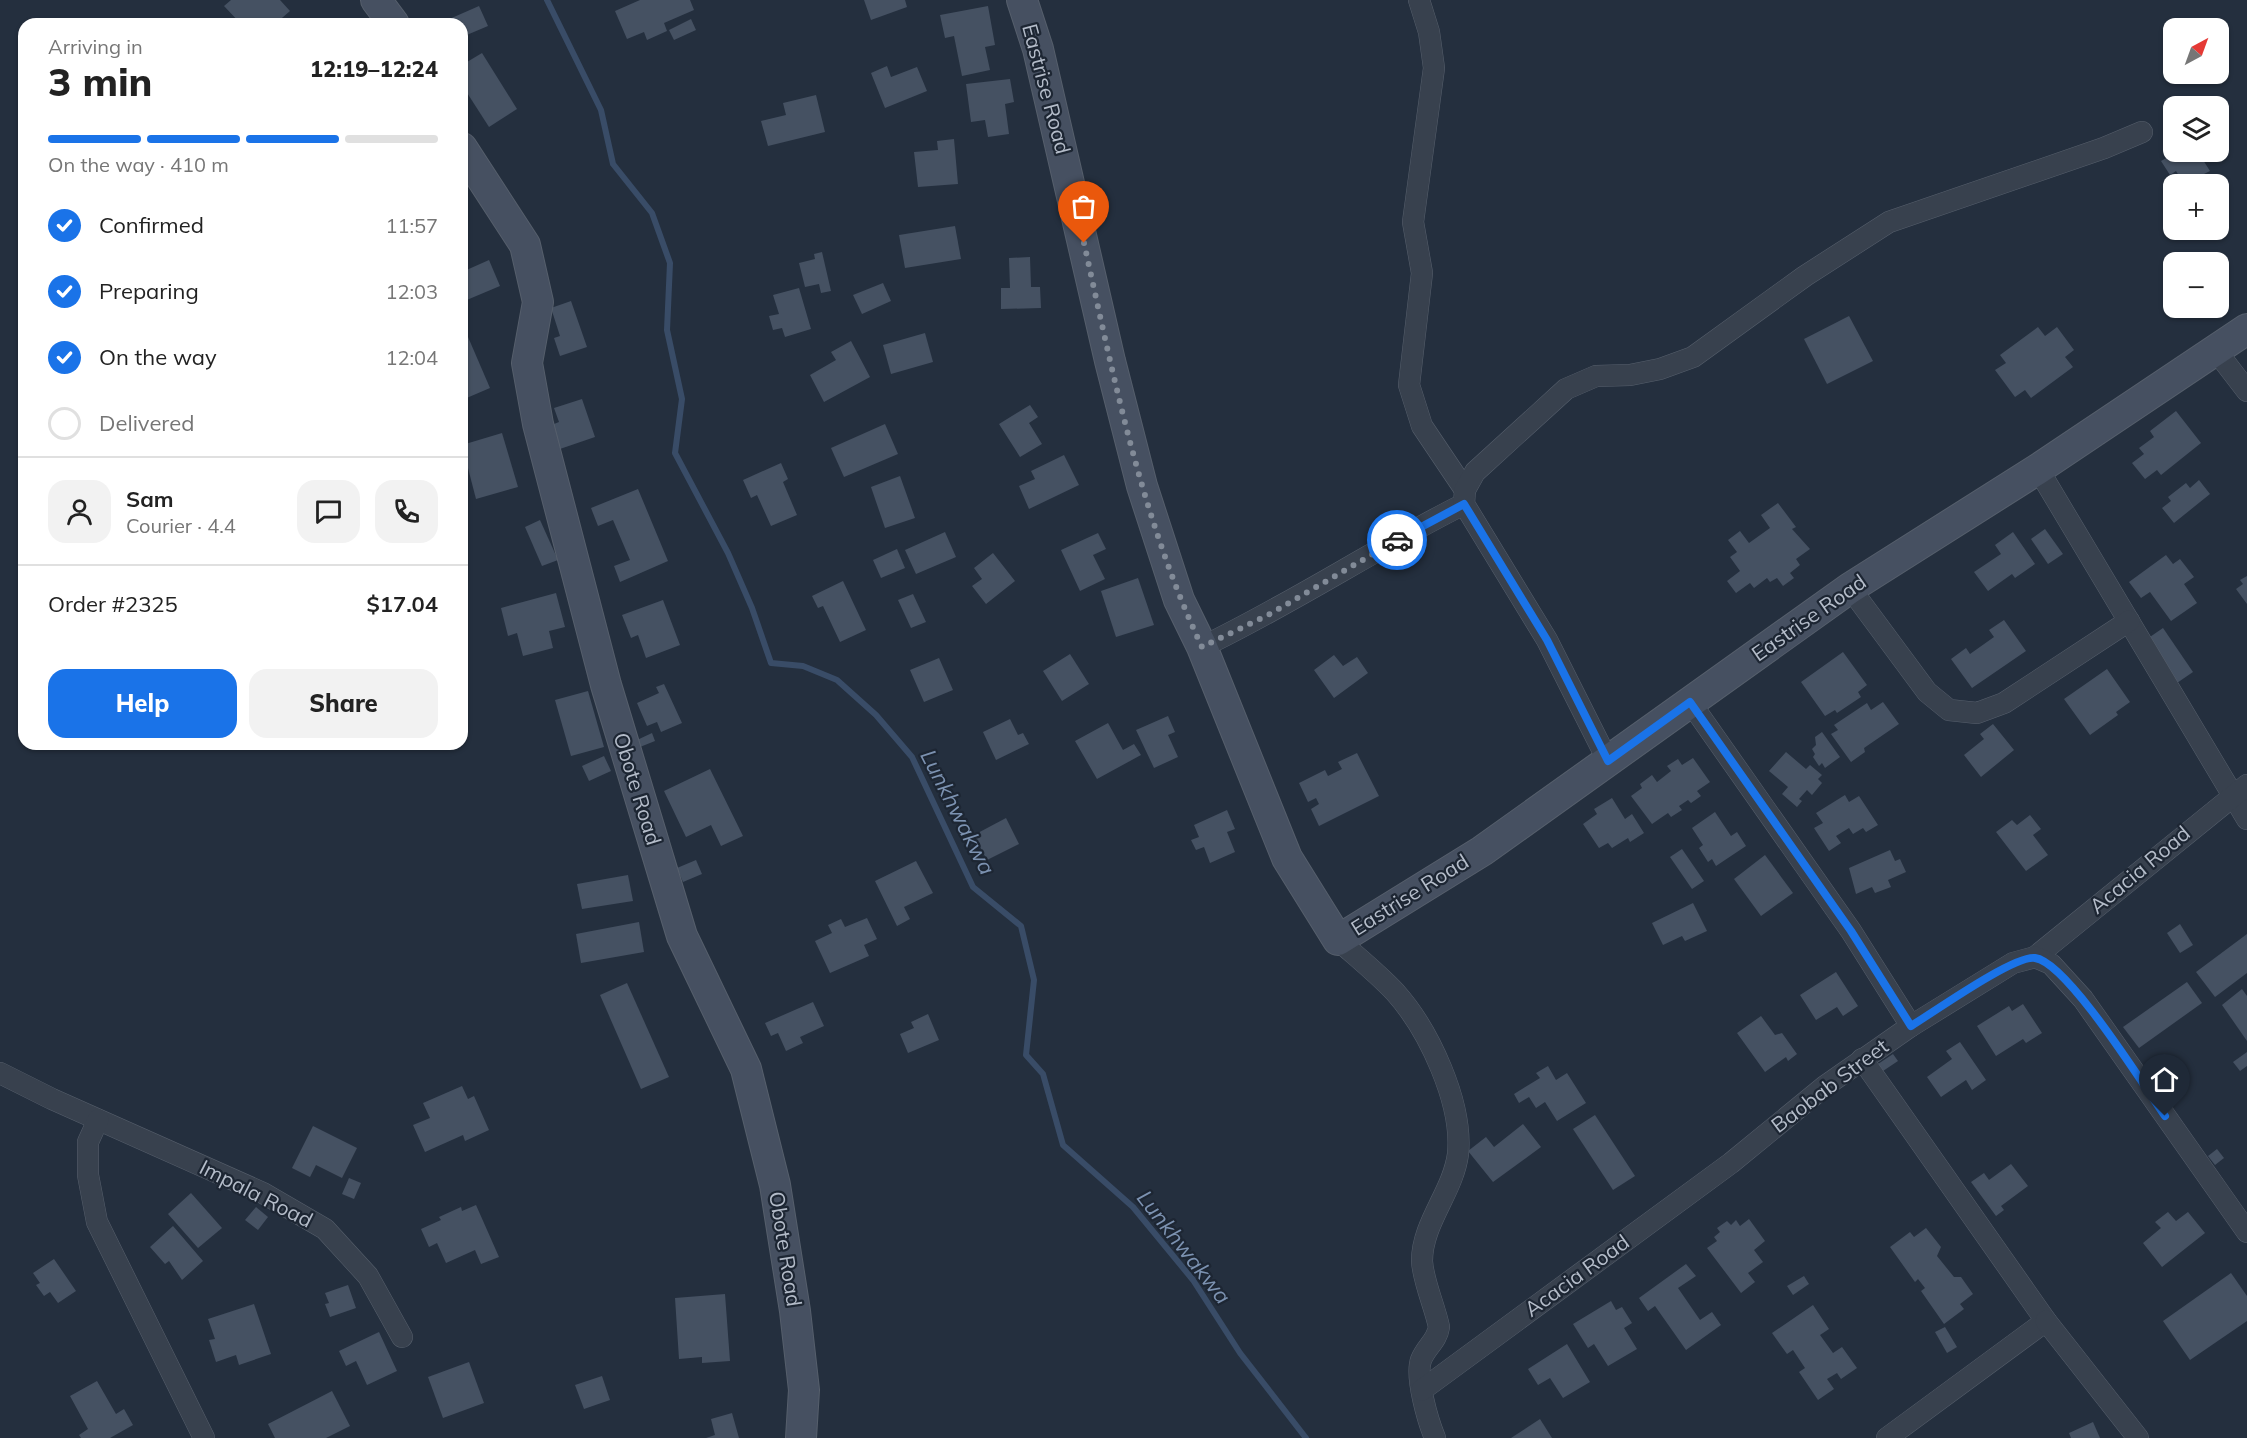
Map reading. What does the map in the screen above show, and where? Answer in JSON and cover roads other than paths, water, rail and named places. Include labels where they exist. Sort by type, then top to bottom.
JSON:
[{"type":"street","points":[[376,0],[390,18]]},
{"type":"street","name":"Eastrise Road","points":[[1022,0],[1038,49],[1110,361],[1142,486],[1179,600],[1202,647],[1287,858],[1338,940],[1482,850],[1850,588],[2038,469],[2217,352],[2247,329]]},
{"type":"street","points":[[1419,0],[1429,32],[1434,68],[1413,222],[1422,273],[1409,385],[1422,426],[1547,640],[1608,761]]},
{"type":"street","points":[[1202,647],[1270,614],[1464,497],[1474,472],[1566,389],[1596,376],[1630,375],[1693,357],[1805,276],[1889,222],[2104,148],[2142,132]]},
{"type":"street","name":"Obote Road","points":[[468,157],[525,245],[538,302],[527,363],[538,424],[606,685],[682,936],[746,1069],[775,1185],[795,1311],[804,1390],[801,1438]]},
{"type":"street","points":[[2217,352],[2247,391]]},
{"type":"street","points":[[2038,469],[2129,621],[2239,790],[2247,819]]},
{"type":"street","points":[[1850,588],[1927,692],[1949,710],[1977,713],[2004,703],[2129,621]]},
{"type":"street","points":[[1690,702],[1851,931],[1911,1026]]},
{"type":"street","name":"Acacia Road","points":[[2034,957],[2239,790]]},
{"type":"street","points":[[1338,940],[1396,994],[1440,1065],[1453,1101],[1458,1153],[1449,1188],[1437,1209],[1422,1261],[1439,1327],[1438,1336],[1421,1360],[1422,1390],[1435,1438]]},
{"type":"street","points":[[2034,957],[2051,964],[2083,999],[2247,1232]]},
{"type":"street","name":"Baobab Street","points":[[1731,1163],[1824,1086],[1862,1059],[2013,963],[2034,957]]},
{"type":"street","points":[[1862,1059],[2046,1321],[2138,1438]]},
{"type":"street","name":"Impala Road","points":[[0,1072],[98,1120],[262,1193],[325,1229],[368,1276],[402,1337]]},
{"type":"street","points":[[98,1120],[88,1142],[88,1164],[97,1222],[204,1438]]},
{"type":"street","name":"Acacia Road","points":[[1422,1390],[1731,1163]]},
{"type":"street","points":[[1887,1438],[2046,1321]]},
{"type":"waterway","name":"Lunkhwakwa","points":[[547,0],[601,110],[613,164],[652,213],[670,263],[667,330],[682,399],[675,453],[728,553],[752,608],[771,663],[803,666],[837,680],[876,715],[912,757],[973,887],[1021,926],[1034,980],[1026,1055],[1043,1074],[1063,1145],[1133,1207],[1193,1280],[1240,1353],[1306,1438]]}]
